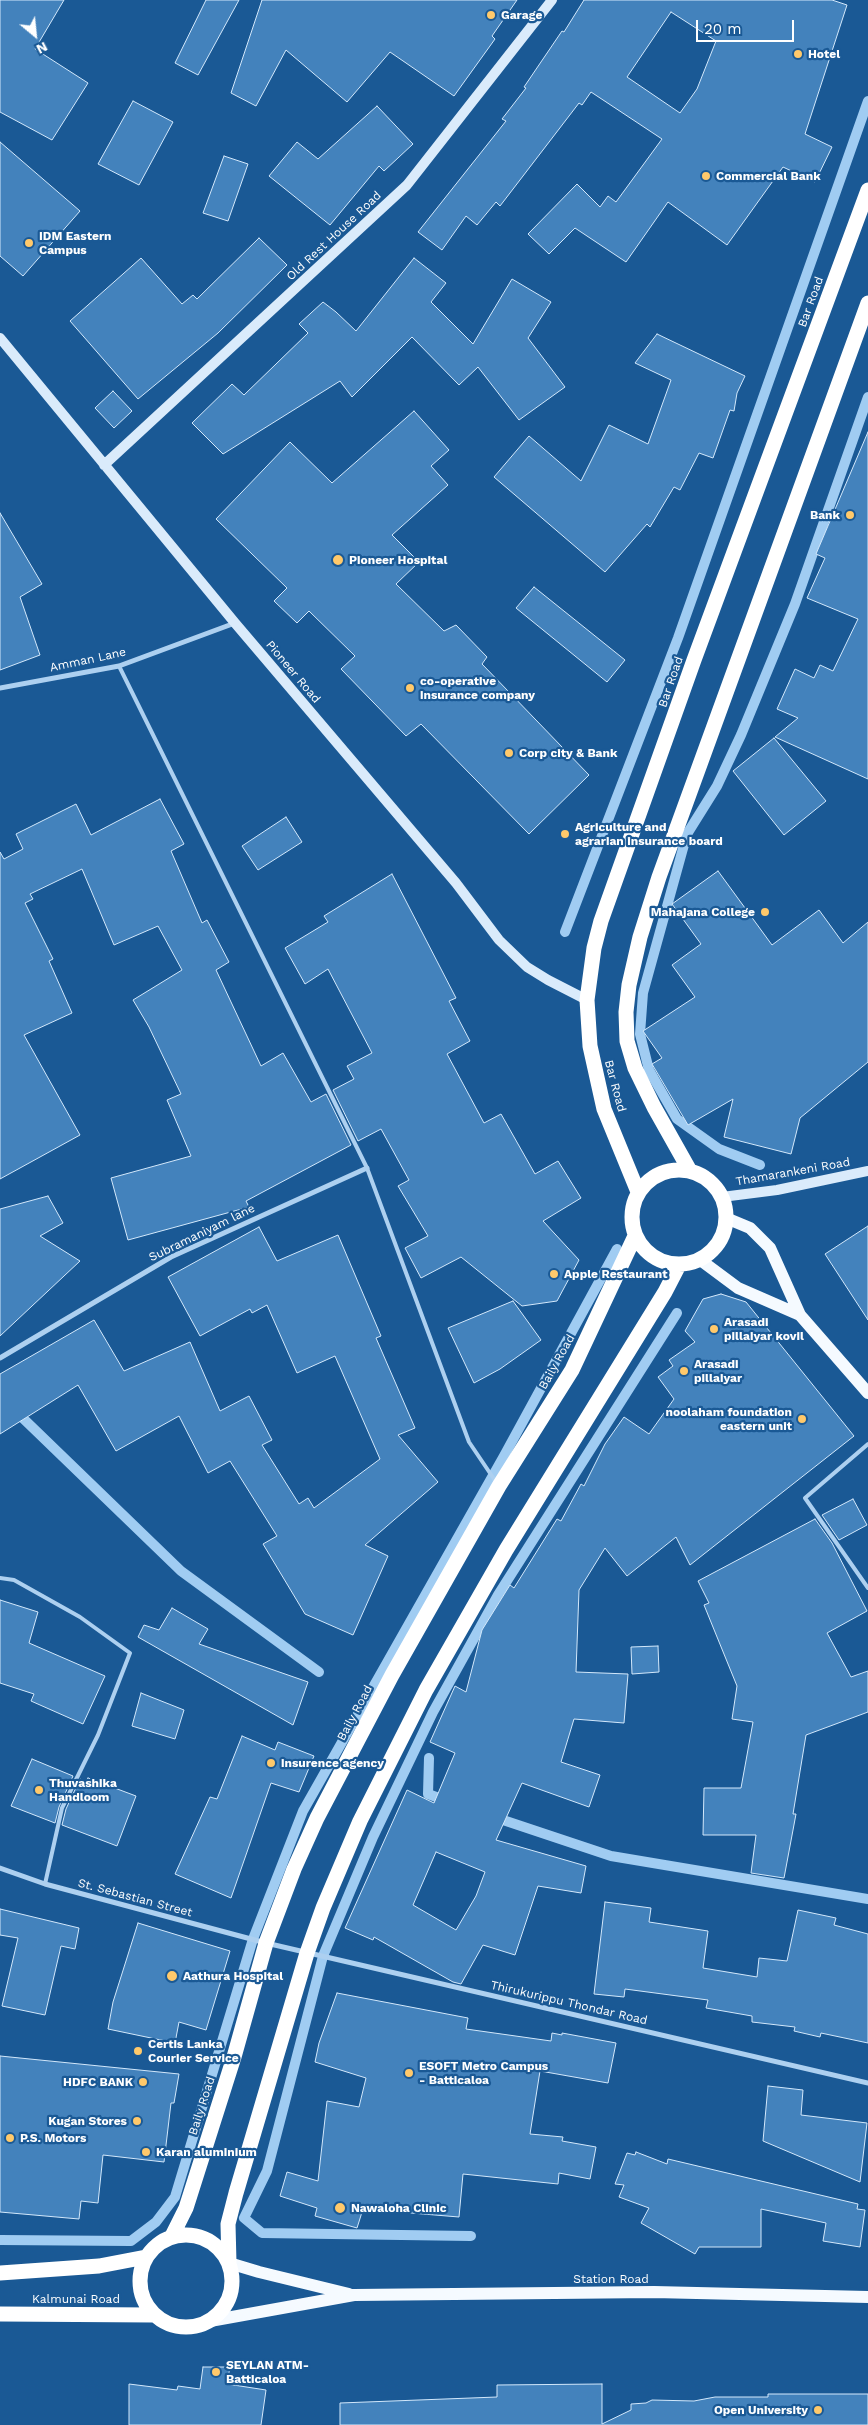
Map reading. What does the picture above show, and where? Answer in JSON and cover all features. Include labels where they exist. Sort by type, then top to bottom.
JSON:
[{"type":"highway","name":"Bar Road","points":[[638,1192],[604,1109],[590,1046],[587,1000],[594,948],[601,921],[694,660],[868,190]]},
{"type":"highway","name":"Bar Road","points":[[690,1171],[654,1107],[635,1068],[627,1041],[626,1012],[629,985],[640,936],[658,877],[868,303]]},
{"type":"highway","points":[[675,1170],[690,1171],[703,1176],[722,1197],[725,1208],[724,1231],[718,1243],[710,1252],[699,1259],[679,1265],[651,1256],[641,1247],[635,1236],[631,1221],[632,1206],[638,1192],[648,1181],[661,1173],[675,1170]]},
{"type":"highway","name":"Baily Road","points":[[172,2236],[186,2208],[234,2057],[266,1944],[294,1869],[338,1776],[499,1486],[572,1370],[635,1236]]},
{"type":"highway","points":[[229,2263],[220,2249],[206,2239],[190,2234],[172,2236],[157,2244],[146,2257],[140,2272],[139,2287],[144,2302],[153,2315],[166,2324],[180,2327],[196,2326],[210,2321],[222,2310],[230,2295],[232,2278],[229,2263],[228,2224],[236,2193],[307,1953],[323,1908],[360,1821],[426,1690],[506,1550],[660,1300],[679,1265]]},
{"type":"highway","points":[[0,2273],[99,2266],[146,2257]]},
{"type":"highway","name":"Kalmunai Road","points":[[0,2314],[153,2315]]},
{"type":"main road","name":"Old Rest House Road","points":[[104,465],[407,185],[552,0]]},
{"type":"main road","name":"Pioneer Road","points":[[0,338],[235,623],[456,883],[499,940],[527,967],[587,1000]]},
{"type":"main road","name":"Thamarankeni Road","points":[[722,1197],[777,1190],[868,1171]]},
{"type":"main road","points":[[726,1218],[750,1228],[770,1248],[800,1316],[868,1393]]},
{"type":"main road","points":[[699,1259],[738,1288],[800,1316]]},
{"type":"main road","name":"Station Road","points":[[229,2263],[354,2295]]},
{"type":"main road","name":"Station Road","points":[[210,2321],[354,2295],[654,2292],[868,2297]]},
{"type":"street","name":"Amman Lane","points":[[0,688],[119,666],[235,623]]},
{"type":"street","name":"Subramaniyam lane","points":[[0,1358],[170,1257],[367,1168]]},
{"type":"street","name":"St. Sebastian Street","points":[[0,1868],[45,1884],[266,1944]]},
{"type":"street","name":"Thirukurippu Thondar Road","points":[[266,1944],[868,2083]]},
{"type":"lane","points":[[119,666],[367,1168],[469,1442],[499,1486]]},
{"type":"lane","points":[[868,1444],[805,1498],[868,1588]]},
{"type":"lane","points":[[0,1578],[14,1580],[80,1617],[130,1653],[98,1735],[62,1808],[45,1884]]},
{"type":"building","points":[[0,0],[64,0],[35,49],[88,83],[52,140],[0,112]]},
{"type":"building","points":[[206,0],[239,0],[198,75],[175,63]]},
{"type":"building","points":[[262,0],[517,0],[492,36],[495,39],[454,96],[390,52],[347,102],[286,50],[256,106],[231,93]]},
{"type":"building","points":[[584,0],[832,0],[847,5],[805,134],[832,147],[815,182],[783,167],[727,245],[668,202],[626,262],[575,228],[549,254],[528,234],[577,184],[600,207],[608,196],[616,202],[662,139],[591,92],[582,105],[579,103],[500,206],[496,202],[477,225],[466,216],[442,250],[418,232],[506,121],[502,119],[526,88],[524,87],[562,31],[564,32]],"holes":[[[671,12],[716,41],[697,89],[680,113],[627,77]]]},
{"type":"building","points":[[133,101],[173,122],[139,185],[98,164]]},
{"type":"building","points":[[377,106],[413,144],[384,171],[379,166],[330,225],[269,176],[297,142],[318,159]]},
{"type":"building","points":[[0,142],[80,211],[23,276],[0,256]]},
{"type":"building","points":[[224,156],[248,164],[228,221],[203,213]]},
{"type":"building","points":[[259,238],[287,265],[218,333],[138,399],[70,321],[141,258],[182,304],[193,295],[197,299]]},
{"type":"building","points":[[414,258],[446,283],[431,302],[473,344],[512,279],[551,302],[528,338],[565,387],[519,420],[478,367],[459,385],[412,337],[352,397],[340,381],[223,454],[192,423],[232,384],[244,395],[308,333],[299,324],[323,302],[356,331]]},
{"type":"building","points":[[657,334],[745,376],[737,393],[734,411],[730,410],[713,458],[699,453],[680,490],[674,487],[650,527],[647,524],[605,572],[494,477],[529,436],[581,481],[609,425],[648,444],[671,380],[635,363]]},
{"type":"building","points":[[113,391],[132,411],[114,428],[95,408]]},
{"type":"building","points":[[414,411],[449,450],[431,466],[448,485],[392,535],[419,562],[396,584],[444,631],[456,625],[487,657],[482,664],[589,775],[529,834],[421,724],[406,736],[341,669],[355,656],[309,611],[297,623],[274,601],[287,588],[216,519],[290,442],[332,483]]},
{"type":"building","points":[[868,432],[868,779],[775,737],[798,718],[777,709],[795,669],[814,678],[820,665],[833,671],[858,619],[807,598],[825,558],[816,554]]},
{"type":"building","points":[[0,513],[42,584],[20,597],[40,655],[0,670]]},
{"type":"building","points":[[534,587],[625,660],[607,682],[516,608]]},
{"type":"building","points":[[774,738],[826,801],[784,835],[733,771]]},
{"type":"building","points":[[160,799],[184,844],[171,851],[202,923],[207,920],[229,962],[216,970],[261,1066],[283,1053],[311,1102],[326,1094],[351,1145],[246,1201],[249,1207],[128,1240],[111,1178],[191,1156],[167,1100],[181,1094],[149,1027],[133,1000],[182,970],[158,926],[114,945],[82,869],[30,894],[33,899],[25,903],[53,959],[49,961],[72,1013],[24,1035],[80,1135],[0,1179],[0,852],[4,859],[23,849],[16,834],[76,804],[91,835]]},
{"type":"building","points":[[286,817],[302,842],[258,870],[242,846]]},
{"type":"building","points":[[718,871],[772,945],[819,910],[843,943],[868,922],[868,1062],[800,1118],[791,1154],[724,1137],[733,1099],[688,1125],[652,1064],[662,1058],[643,1031],[695,997],[672,965],[701,944],[672,904]]},
{"type":"building","points":[[392,874],[456,998],[449,1001],[470,1041],[447,1054],[484,1123],[501,1114],[535,1174],[558,1161],[581,1198],[543,1221],[579,1260],[557,1301],[522,1306],[461,1257],[421,1278],[405,1248],[428,1236],[398,1186],[409,1180],[381,1129],[358,1141],[333,1090],[354,1079],[347,1066],[372,1053],[328,969],[305,984],[285,948],[328,922],[324,916]]},
{"type":"building","points":[[48,1196],[63,1223],[40,1236],[80,1261],[0,1336],[0,1209]]},
{"type":"building","points":[[868,1226],[868,1320],[825,1254]]},
{"type":"building","points":[[259,1227],[277,1261],[338,1235],[381,1336],[376,1338],[415,1428],[398,1435],[438,1482],[365,1545],[388,1556],[353,1635],[305,1614],[263,1544],[277,1536],[230,1461],[208,1473],[179,1416],[116,1451],[78,1385],[0,1434],[0,1374],[94,1320],[124,1371],[190,1342],[220,1411],[249,1396],[272,1440],[262,1445],[299,1504],[308,1498],[314,1508],[380,1459],[335,1356],[297,1373],[267,1305],[252,1313],[250,1309],[200,1336],[168,1277]]},
{"type":"building","points":[[721,1294],[746,1302],[854,1436],[690,1565],[676,1537],[627,1576],[605,1548],[579,1590],[576,1672],[628,1674],[624,1723],[574,1719],[561,1762],[600,1775],[589,1807],[522,1783],[496,1840],[586,1866],[581,1893],[538,1886],[515,1955],[483,1945],[461,1984],[453,1982],[374,1937],[373,1940],[345,1928],[407,1790],[434,1803],[455,1753],[430,1742],[455,1686],[466,1692],[482,1630],[510,1585],[514,1588],[557,1519],[561,1521],[581,1484],[584,1486],[605,1444],[624,1417],[649,1434],[674,1399],[658,1377],[673,1366],[669,1360],[695,1342],[685,1331],[703,1299]],"holes":[[[436,1852],[485,1872],[476,1896],[456,1930],[413,1905]]]},
{"type":"building","points":[[513,1301],[541,1340],[500,1369],[474,1383],[448,1328]]},
{"type":"building","points":[[853,1499],[867,1525],[839,1540],[822,1515]]},
{"type":"building","points":[[815,1519],[832,1543],[867,1611],[827,1633],[851,1677],[868,1671],[868,1712],[806,1735],[793,1814],[796,1814],[784,1878],[751,1873],[756,1835],[703,1835],[704,1788],[741,1788],[753,1722],[732,1719],[737,1686],[704,1605],[709,1603],[698,1581]]},
{"type":"building","points":[[0,1600],[38,1612],[29,1643],[105,1676],[83,1724],[31,1701],[34,1694],[0,1683]]},
{"type":"building","points":[[172,1608],[208,1629],[199,1644],[308,1682],[293,1725],[138,1637],[144,1625],[159,1630]]},
{"type":"building","points":[[658,1646],[659,1672],[632,1674],[631,1647]]},
{"type":"building","points":[[141,1693],[184,1710],[175,1739],[132,1726]]},
{"type":"building","points":[[242,1736],[275,1750],[278,1742],[314,1756],[299,1792],[271,1783],[231,1898],[175,1874],[210,1797],[217,1799]]},
{"type":"building","name":"Thuvashika Handloom","points":[[32,1759],[73,1776],[59,1807],[55,1823],[11,1806]]},
{"type":"building","points":[[88,1778],[136,1796],[117,1846],[62,1825],[66,1809],[80,1779],[86,1782]]},
{"type":"building","points":[[605,1902],[651,1908],[649,1922],[708,1931],[703,1968],[757,1977],[759,1958],[787,1961],[798,1910],[836,1918],[834,1925],[868,1934],[868,2043],[821,2033],[820,2037],[794,2031],[795,2027],[752,2022],[752,2016],[706,2008],[708,2000],[625,1989],[624,1997],[594,1994]]},
{"type":"building","points":[[0,1909],[79,1928],[75,1949],[61,1946],[45,2015],[2,2006],[18,1938],[0,1935]]},
{"type":"building","name":"Aathura Hospital","points":[[138,1923],[230,1951],[206,2030],[179,2022],[175,2043],[108,2029],[113,2002]]},
{"type":"building","points":[[337,1993],[468,2018],[466,2029],[551,2041],[552,2033],[562,2035],[562,2033],[616,2043],[608,2083],[540,2071],[530,2134],[563,2137],[562,2141],[596,2147],[590,2179],[559,2173],[558,2184],[463,2174],[459,2217],[363,2209],[357,2228],[315,2216],[317,2208],[280,2196],[287,2172],[318,2181],[327,2101],[359,2107],[366,2078],[315,2062],[319,2043]]},
{"type":"building","points":[[0,2056],[179,2074],[174,2103],[171,2103],[164,2162],[103,2155],[98,2203],[81,2201],[79,2219],[0,2212]]},
{"type":"building","points":[[768,2086],[803,2090],[801,2115],[867,2123],[860,2182],[763,2141]]},
{"type":"building","points":[[636,2152],[667,2164],[668,2159],[858,2204],[857,2209],[865,2210],[860,2247],[823,2241],[826,2223],[761,2209],[761,2247],[699,2247],[695,2254],[641,2223],[649,2208],[619,2197],[624,2185],[615,2184],[627,2153],[635,2155]]},
{"type":"building","points":[[203,2367],[230,2367],[227,2384],[266,2390],[261,2425],[129,2425],[129,2384],[177,2390],[178,2386],[200,2389]]},
{"type":"building","points":[[602,2384],[602,2424],[631,2410],[631,2404],[646,2403],[652,2400],[694,2401],[715,2397],[768,2397],[768,2394],[868,2394],[868,2425],[340,2425],[340,2403],[497,2397],[497,2385]]},
{"type":"waterway","points":[[565,932],[678,638],[868,101]]},
{"type":"waterway","points":[[760,1165],[719,1149],[677,1119],[649,1070],[640,1034],[643,993],[687,834],[717,786],[741,735],[795,604],[868,397]]},
{"type":"waterway","points":[[0,2240],[131,2241],[156,2222],[175,2197],[253,1939],[303,1811],[504,1456],[617,1249]]},
{"type":"waterway","points":[[471,2236],[262,2233],[244,2218],[267,2171],[323,1956],[373,1837],[433,1712],[498,1595],[677,1313]]},
{"type":"waterway","points":[[0,1396],[181,1571],[319,1672]]},
{"type":"waterway","points":[[429,1758],[428,1794],[450,1802]]},
{"type":"waterway","points":[[494,1817],[611,1856],[868,1899]]},
{"type":"place","name":"Garage","points":[[491,15]]},
{"type":"place","name":"Hotel","points":[[798,54]]},
{"type":"place","name":"Commercial Bank","points":[[706,176]]},
{"type":"place","name":"IDM Eastern Campus","points":[[29,243]]},
{"type":"place","name":"Bank","points":[[850,515]]},
{"type":"place","name":"Pioneer Hospital","points":[[338,560]]},
{"type":"place","name":"co-operative insurance company","points":[[410,688]]},
{"type":"place","name":"Corp city & Bank","points":[[509,753]]},
{"type":"place","name":"Agriculture and agrarian insurance board","points":[[565,834]]},
{"type":"place","name":"Mahajana College","points":[[765,912]]},
{"type":"place","name":"Apple Restaurant","points":[[554,1274]]},
{"type":"place","name":"Arasadi pillaiyar kovil","points":[[714,1329]]},
{"type":"place","name":"Arasadi pillaiyar","points":[[684,1371]]},
{"type":"place","name":"noolaham foundation eastern unit","points":[[802,1419]]},
{"type":"place","name":"insurence agency","points":[[271,1763]]},
{"type":"place","name":"Thuvashika Handloom","points":[[39,1790]]},
{"type":"place","name":"Aathura Hospital","points":[[172,1976]]},
{"type":"place","name":"Certis Lanka Courier Service","points":[[138,2051]]},
{"type":"place","name":"ESOFT Metro Campus - Batticaloa","points":[[409,2073]]},
{"type":"place","name":"HDFC BANK","points":[[143,2082]]},
{"type":"place","name":"Kugan Stores","points":[[137,2121]]},
{"type":"place","name":"P.S. Motors","points":[[10,2138]]},
{"type":"place","name":"Karan aluminium","points":[[146,2152]]},
{"type":"place","name":"Nawaloha Clinic","points":[[340,2208]]},
{"type":"place","name":"SEYLAN ATM- Batticaloa","points":[[216,2372]]},
{"type":"place","name":"Open University","points":[[818,2410]]}]
